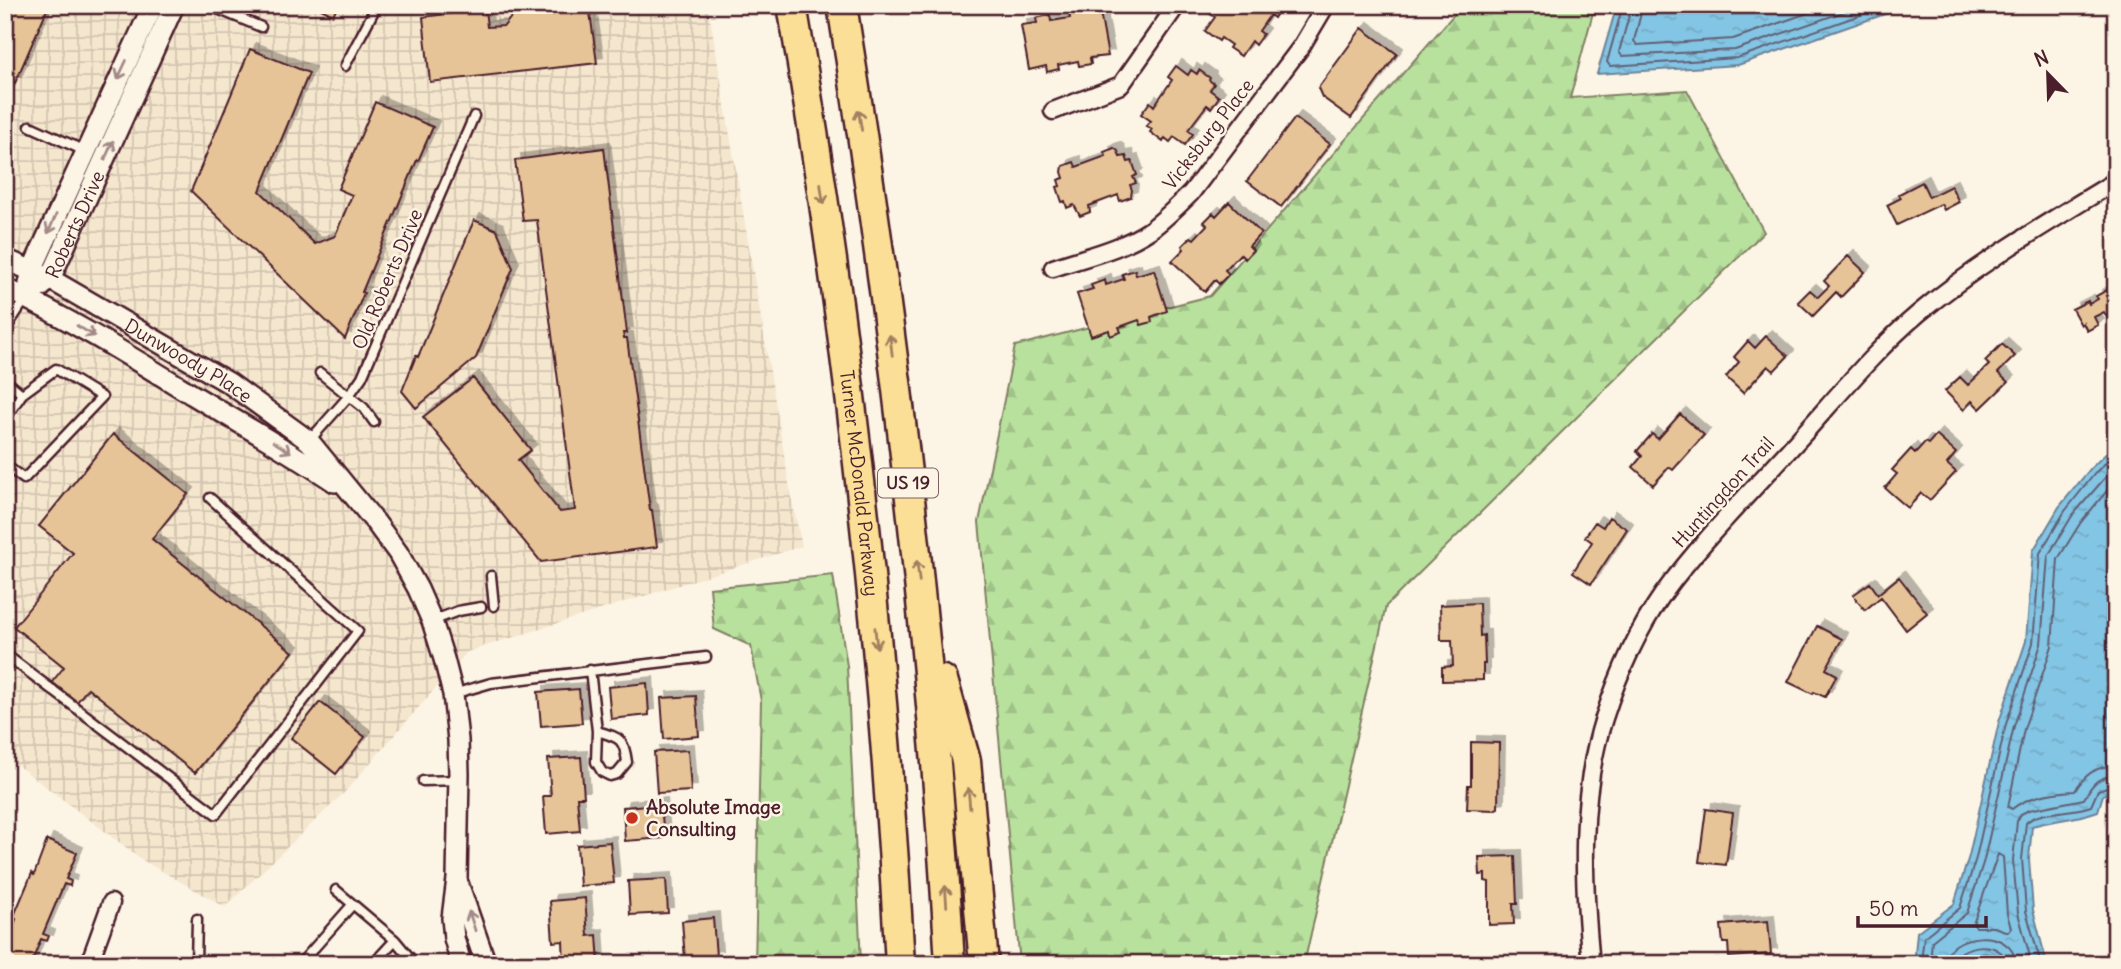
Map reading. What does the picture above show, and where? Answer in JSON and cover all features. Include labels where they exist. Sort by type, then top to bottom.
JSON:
[{"type":"highway","name":"Turner McDonald Parkway","points":[[792,5],[820,182],[857,459],[885,738],[901,964]]},
{"type":"highway","name":"US 19","points":[[842,5],[882,268],[923,615],[935,734],[950,964]]},
{"type":"highway","points":[[923,615],[966,761],[984,964]]},
{"type":"street","name":"Roberts Drive","points":[[26,298],[32,270],[153,5]]},
{"type":"street","name":"Roberts Drive","points":[[26,298],[50,279],[174,5]]},
{"type":"street","name":"Vicksburg Place","points":[[1054,268],[1127,243],[1170,215],[1191,193],[1301,47],[1326,5]]},
{"type":"street","points":[[1053,111],[1121,85],[1171,8]]},
{"type":"street","name":"Huntingdon Trail","points":[[1591,964],[1584,862],[1595,752],[1620,676],[1639,634],[1663,595],[1694,555],[1866,365],[1917,314],[1986,261],[2116,181]]},
{"type":"street","name":"Dunwoody Place","points":[[5,260],[50,279],[229,383],[309,442],[398,553],[432,621],[453,694],[458,740],[458,780],[457,879],[452,918],[453,938],[461,964]]},
{"type":"street","name":"Dunwoody Place","points":[[5,288],[80,327],[278,444],[348,491]]},
{"type":"street","name":"Dunwoody Place","points":[[457,879],[486,964]]},
{"type":"street","points":[[89,964],[111,903]]},
{"type":"lane","points":[[208,5],[261,27]]},
{"type":"lane","points":[[345,66],[377,5]]},
{"type":"lane","name":"Old Roberts Drive","points":[[309,442],[348,397],[372,355],[474,116]]},
{"type":"lane","points":[[30,127],[85,151]]},
{"type":"lane","points":[[5,330],[26,298]]},
{"type":"lane","points":[[5,419],[22,394],[56,369],[102,397],[24,479],[5,465]]},
{"type":"lane","points":[[320,373],[364,408],[374,422]]},
{"type":"lane","points":[[5,380],[22,394]]},
{"type":"lane","points":[[5,654],[216,814],[358,631],[210,498]]},
{"type":"lane","points":[[491,576],[494,606]]},
{"type":"lane","points":[[432,621],[458,611],[481,607]]},
{"type":"lane","points":[[453,694],[491,683],[706,656]]},
{"type":"lane","points":[[590,670],[597,731],[596,762],[602,772],[610,776],[617,774],[627,762],[625,745],[618,737],[597,731]]},
{"type":"lane","points":[[424,781],[458,780]]},
{"type":"lane","points":[[336,890],[396,940],[415,964]]},
{"type":"lane","points":[[300,964],[353,904]]},
{"type":"lane","points":[[196,964],[197,919]]},
{"type":"lane","points":[[373,964],[396,940]]},
{"type":"shaded area","points":[[5,5],[708,5],[792,501],[802,546],[467,652],[345,792],[225,907],[144,861],[5,756]]},
{"type":"green space","points":[[1462,5],[1595,5],[1570,98],[1687,90],[1764,232],[1386,606],[1304,964],[1020,964],[979,522],[1015,346],[1210,296]]},
{"type":"green space","points":[[833,575],[847,666],[861,964],[755,964],[761,701],[751,646],[714,629],[710,588]]},
{"type":"water","points":[[1617,5],[1911,5],[1738,65],[1597,74]]},
{"type":"water","points":[[2116,444],[2116,790],[2103,795],[2098,811],[2032,826],[2029,859],[2033,910],[2047,964],[2003,964],[1995,957],[1983,953],[1952,964],[1918,964],[1915,954],[1917,932],[1954,904],[1969,856],[1999,722],[2026,641],[2033,551],[2059,507],[2091,468]]},
{"type":"building","points":[[5,5],[49,5],[15,83],[12,82],[5,99]]},
{"type":"building","points":[[313,5],[338,5],[333,15]]},
{"type":"building","points":[[514,5],[589,5],[597,63],[430,82],[423,17],[485,9],[487,27],[504,26],[515,12]]},
{"type":"building","points":[[1216,5],[1281,7],[1274,18],[1270,15],[1259,31],[1263,34],[1255,45],[1251,41],[1241,56],[1221,38],[1219,41],[1205,31],[1215,17],[1210,14]]},
{"type":"building","points":[[1082,10],[1083,15],[1100,12],[1108,56],[1090,58],[1091,64],[1079,66],[1078,61],[1058,65],[1059,69],[1047,72],[1046,66],[1029,70],[1021,25],[1037,23],[1036,18],[1050,15],[1051,21],[1070,18],[1069,12]]},
{"type":"building","points":[[1362,28],[1397,54],[1351,118],[1322,97],[1318,88]]},
{"type":"building","points":[[250,49],[309,73],[260,191],[315,244],[335,236],[352,195],[338,189],[375,102],[433,127],[362,292],[364,293],[345,339],[191,191]]},
{"type":"building","points":[[1176,66],[1188,75],[1191,70],[1197,74],[1199,70],[1210,78],[1214,84],[1210,90],[1219,97],[1211,108],[1207,105],[1188,130],[1193,134],[1185,145],[1174,137],[1170,142],[1165,138],[1163,142],[1150,132],[1152,129],[1146,126],[1151,121],[1141,114],[1150,102],[1154,106],[1172,80],[1168,77]]},
{"type":"building","points":[[1295,118],[1330,144],[1281,207],[1247,181]]},
{"type":"building","points":[[604,148],[627,333],[623,333],[624,338],[627,338],[657,547],[541,562],[423,417],[473,378],[531,450],[518,460],[560,512],[575,510],[537,220],[523,221],[515,160]]},
{"type":"building","points":[[1114,148],[1120,157],[1126,156],[1128,162],[1132,161],[1137,175],[1133,177],[1136,183],[1130,185],[1131,197],[1120,201],[1118,195],[1089,206],[1090,212],[1080,216],[1074,205],[1067,208],[1057,187],[1060,186],[1058,180],[1064,178],[1063,166],[1074,162],[1076,167],[1106,156],[1104,152]]},
{"type":"building","points":[[1922,182],[1929,197],[1951,186],[1959,202],[1944,210],[1941,204],[1897,225],[1887,205],[1901,198],[1899,194]]},
{"type":"building","points":[[1229,202],[1261,233],[1249,246],[1253,250],[1245,259],[1240,254],[1225,270],[1229,274],[1219,284],[1215,280],[1205,292],[1172,261],[1184,249],[1182,246],[1191,237],[1194,239],[1207,225],[1204,222],[1213,213],[1216,216]]},
{"type":"building","points":[[474,220],[497,230],[513,268],[476,358],[416,408],[402,391]]},
{"type":"building","points":[[1848,256],[1865,272],[1841,297],[1836,292],[1813,316],[1798,302],[1810,290],[1818,297],[1829,286],[1824,281]]},
{"type":"building","points":[[1135,270],[1136,275],[1154,270],[1167,311],[1151,317],[1152,322],[1141,325],[1139,320],[1119,327],[1121,332],[1110,336],[1109,330],[1091,336],[1077,294],[1093,289],[1091,285],[1105,280],[1106,285],[1124,279],[1122,274]]},
{"type":"building","points":[[2116,285],[2116,317],[2114,313],[2107,317],[2104,312],[2094,317],[2098,325],[2087,331],[2072,309],[2088,301],[2089,304],[2098,299],[2096,296]]},
{"type":"building","points":[[1766,336],[1788,356],[1774,371],[1768,366],[1743,393],[1726,377],[1739,362],[1734,357],[1748,341],[1755,348]]},
{"type":"building","points":[[2002,344],[2015,356],[1998,373],[2008,382],[1980,409],[1972,401],[1964,410],[1945,391],[1960,377],[1968,385],[1989,365],[1985,361]]},
{"type":"building","points":[[1680,414],[1704,435],[1673,470],[1669,467],[1653,485],[1633,467],[1642,456],[1637,451],[1652,434],[1658,439]]},
{"type":"building","points":[[113,434],[188,494],[152,539],[293,652],[195,773],[88,688],[77,702],[52,682],[64,667],[14,627],[73,553],[39,526]]},
{"type":"building","points":[[1936,435],[1956,453],[1947,464],[1956,472],[1930,500],[1921,493],[1908,508],[1885,488],[1897,474],[1892,470],[1911,449],[1915,453]]},
{"type":"building","points":[[1609,517],[1627,529],[1591,584],[1573,572],[1592,542],[1585,537],[1595,522],[1603,527]]},
{"type":"building","points":[[1899,577],[1927,613],[1906,630],[1881,597],[1865,610],[1853,595],[1870,583],[1878,594]]},
{"type":"building","points":[[1479,603],[1480,636],[1484,635],[1483,680],[1442,681],[1442,667],[1453,666],[1452,640],[1441,640],[1440,605]]},
{"type":"building","points":[[1817,626],[1842,639],[1826,669],[1837,675],[1825,697],[1788,682]]},
{"type":"building","points":[[647,683],[649,715],[611,719],[608,687]]},
{"type":"building","points":[[579,689],[582,723],[541,726],[538,692]]},
{"type":"building","points":[[696,696],[699,736],[664,739],[661,698]]},
{"type":"building","points":[[320,702],[365,737],[336,774],[291,738]]},
{"type":"building","points":[[1471,742],[1499,743],[1498,808],[1494,810],[1467,809],[1468,785],[1471,785]]},
{"type":"building","points":[[688,750],[691,791],[657,793],[654,752]]},
{"type":"building","points":[[581,757],[584,797],[577,797],[580,831],[546,834],[543,796],[551,796],[548,759]]},
{"type":"building","points":[[661,804],[664,838],[625,841],[623,807]]},
{"type":"building","points":[[1706,809],[1733,813],[1726,865],[1699,862]]},
{"type":"building","points":[[47,840],[77,853],[66,879],[71,881],[70,886],[64,884],[43,934],[49,936],[47,941],[41,939],[31,964],[5,964],[5,936],[9,928],[12,930],[16,919],[13,918]]},
{"type":"building","points":[[610,842],[614,883],[580,886],[577,845]]},
{"type":"building","points":[[1515,856],[1517,904],[1513,904],[1514,924],[1489,925],[1489,882],[1485,881],[1485,874],[1480,875],[1479,857]]},
{"type":"building","points":[[666,879],[668,913],[630,915],[628,881]]},
{"type":"building","points":[[585,898],[588,936],[597,935],[599,964],[564,964],[563,941],[553,942],[550,901]]},
{"type":"building","points":[[713,918],[716,956],[685,959],[682,921]]},
{"type":"building","points":[[1768,921],[1771,954],[1729,957],[1728,943],[1723,943],[1721,925]]},
{"type":"place","name":"Absolute Image Consulting","points":[[632,818]]}]
